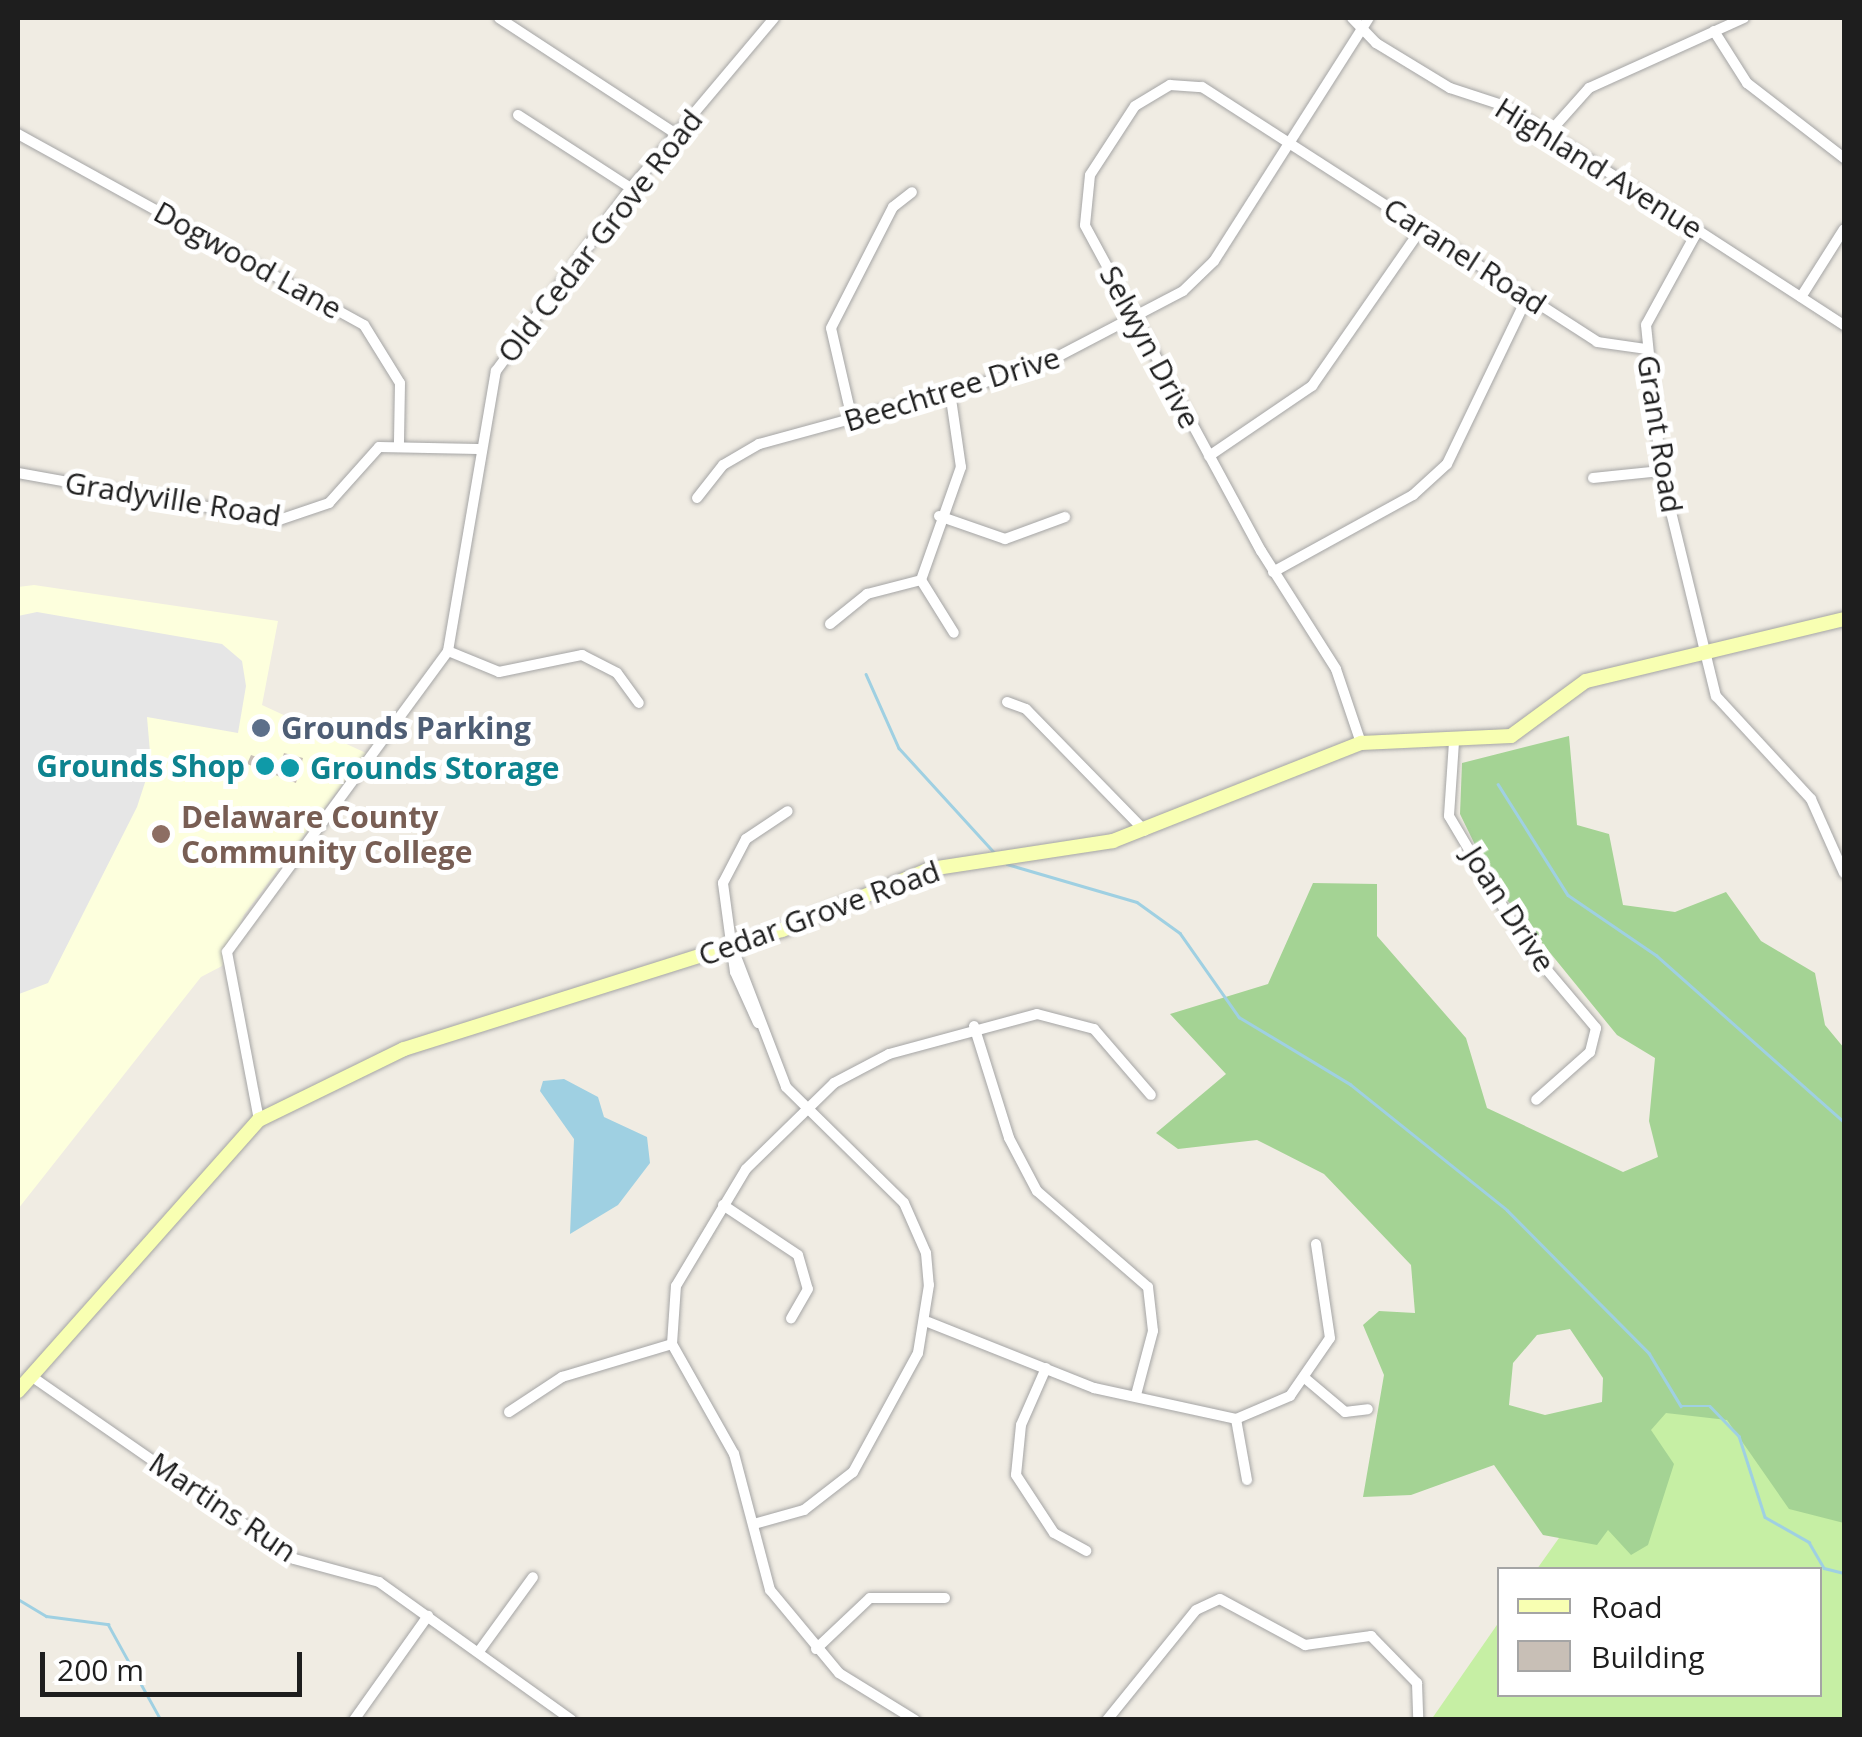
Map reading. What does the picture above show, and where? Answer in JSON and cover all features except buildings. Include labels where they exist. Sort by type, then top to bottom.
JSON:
[{"type":"street","points":[[499,18],[676,134]]},
{"type":"street","name":"Old Cedar Grove Road","points":[[259,1120],[228,952],[448,651],[478,449],[502,361],[631,188],[774,18]]},
{"type":"street","name":"Highland Avenue","points":[[1352,18],[1362,29],[1441,82],[1494,100],[1844,325]]},
{"type":"street","name":"Beechtree Drive","points":[[697,498],[739,453],[1050,363],[1134,318],[1214,262],[1369,18]]},
{"type":"street","points":[[1548,134],[1588,88],[1744,18]]},
{"type":"street","points":[[1714,31],[1747,84],[1844,158]]},
{"type":"street","name":"Selwyn Drive","points":[[1291,142],[1193,84],[1158,89],[1135,106],[1082,202],[1134,318],[1209,456],[1273,572],[1336,669],[1361,743]]},
{"type":"street","points":[[518,115],[631,188]]},
{"type":"street","name":"Dogwood Lane","points":[[18,134],[364,325],[400,383],[399,443]]},
{"type":"street","name":"Caranel Road","points":[[1291,142],[1597,342],[1646,349]]},
{"type":"street","points":[[852,419],[832,328],[893,207],[912,192]]},
{"type":"street","points":[[1209,456],[1312,386],[1422,228]]},
{"type":"street","points":[[1801,297],[1844,229]]},
{"type":"street","name":"Grant Road","points":[[1698,230],[1648,312],[1646,349],[1660,471],[1703,650],[1726,716],[1811,799],[1844,873]]},
{"type":"street","points":[[1273,572],[1414,495],[1448,464],[1528,296]]},
{"type":"street","points":[[950,392],[963,453],[921,580],[954,633]]},
{"type":"street","points":[[399,443],[478,449]]},
{"type":"street","name":"Gradyville Road","points":[[18,473],[296,518],[329,502],[363,456],[399,443]]},
{"type":"street","points":[[1593,478],[1660,471]]},
{"type":"street","points":[[940,516],[1006,539],[1066,516]]},
{"type":"street","points":[[830,624],[867,594],[921,580]]},
{"type":"street","name":"Cedar Grove Road","points":[[18,1392],[259,1120],[404,1049],[732,946],[930,869],[1145,832],[1361,743],[1454,742],[1511,736],[1586,681],[1844,619]]},
{"type":"street","points":[[448,651],[499,672],[562,654],[594,658],[639,703]]},
{"type":"street","points":[[1007,702],[1026,708],[1145,832]]},
{"type":"street","name":"Joan Drive","points":[[1454,742],[1449,816],[1526,944],[1596,1028],[1590,1052],[1536,1100]]},
{"type":"street","points":[[754,1524],[804,1510],[852,1472],[904,1388],[928,1322],[918,1225],[804,1109],[760,1025],[732,946],[726,870],[746,839],[788,811]]},
{"type":"street","points":[[915,1720],[816,1649],[770,1590],[734,1454],[672,1344],[676,1286],[724,1205],[804,1109],[859,1067],[974,1026],[1037,1014],[1094,1029],[1150,1095]]},
{"type":"street","points":[[974,1026],[1010,1138],[1038,1191],[1148,1286],[1152,1331],[1136,1395]]},
{"type":"street","points":[[724,1205],[798,1255],[808,1289],[791,1318]]},
{"type":"street","points":[[928,1322],[1046,1368],[1236,1419],[1306,1379],[1330,1338],[1316,1244]]},
{"type":"street","points":[[508,1412],[562,1377],[672,1344]]},
{"type":"street","points":[[1046,1368],[1021,1425],[1016,1475],[1054,1532],[1086,1551]]},
{"type":"street","name":"Martins Run","points":[[31,1376],[294,1558],[379,1582],[480,1650],[572,1720]]},
{"type":"street","points":[[1306,1379],[1345,1412],[1368,1409]]},
{"type":"street","points":[[1236,1419],[1247,1480]]},
{"type":"street","points":[[480,1650],[533,1578]]},
{"type":"street","points":[[816,1649],[870,1598],[945,1598]]},
{"type":"street","points":[[1107,1720],[1196,1610],[1220,1599],[1305,1645],[1371,1636],[1417,1683],[1418,1720]]},
{"type":"street","points":[[354,1720],[428,1616]]},
{"type":"shaded area","name":"Delaware County Community College","points":[[34,585],[278,621],[262,705],[366,753],[244,915],[222,966],[201,977],[18,1209],[18,587]]},
{"type":"shaded area","points":[[37,612],[222,644],[242,661],[246,686],[238,733],[147,717],[151,764],[137,807],[48,983],[19,994],[18,616]]},
{"type":"green space","points":[[1569,736],[1577,825],[1609,834],[1623,905],[1675,912],[1726,892],[1761,941],[1815,973],[1825,1025],[1844,1048],[1844,1523],[1789,1509],[1727,1420],[1666,1413],[1651,1430],[1674,1464],[1648,1545],[1631,1555],[1608,1530],[1597,1545],[1543,1535],[1494,1465],[1411,1495],[1363,1497],[1384,1375],[1363,1325],[1379,1311],[1415,1313],[1411,1265],[1324,1174],[1257,1140],[1178,1149],[1156,1133],[1226,1074],[1170,1014],[1268,984],[1313,883],[1377,884],[1377,936],[1466,1038],[1487,1108],[1623,1172],[1658,1157],[1649,1121],[1655,1058],[1617,1035],[1494,884],[1460,814],[1462,763]],"holes":[[[1570,1329],[1603,1378],[1602,1402],[1545,1415],[1509,1405],[1513,1363],[1537,1335]]]},
{"type":"green space","points":[[1685,1360],[1844,1401],[1844,1719],[1431,1720],[1497,1625],[1497,1697],[1822,1697],[1822,1567],[1538,1567]]},
{"type":"water","points":[[564,1079],[598,1097],[604,1117],[647,1137],[650,1163],[618,1205],[570,1234],[574,1139],[540,1091],[543,1081]]},
{"type":"waterway","points":[[866,674],[899,748],[994,852]]},
{"type":"waterway","points":[[1498,784],[1568,895],[1656,955],[1844,1122]]},
{"type":"waterway","points":[[1007,864],[1137,902],[1180,933],[1239,1017],[1350,1084],[1507,1210],[1649,1353],[1681,1406],[1710,1406],[1739,1436],[1765,1517],[1809,1542],[1824,1568],[1844,1573]]},
{"type":"waterway","points":[[18,1599],[46,1616],[108,1624],[161,1720]]},
{"type":"place","name":"Grounds Parking","points":[[261,728]]},
{"type":"place","name":"Grounds Shop","points":[[265,766]]},
{"type":"place","name":"Grounds Storage","points":[[290,768]]},
{"type":"place","name":"Delaware County Community College","points":[[161,834]]}]
